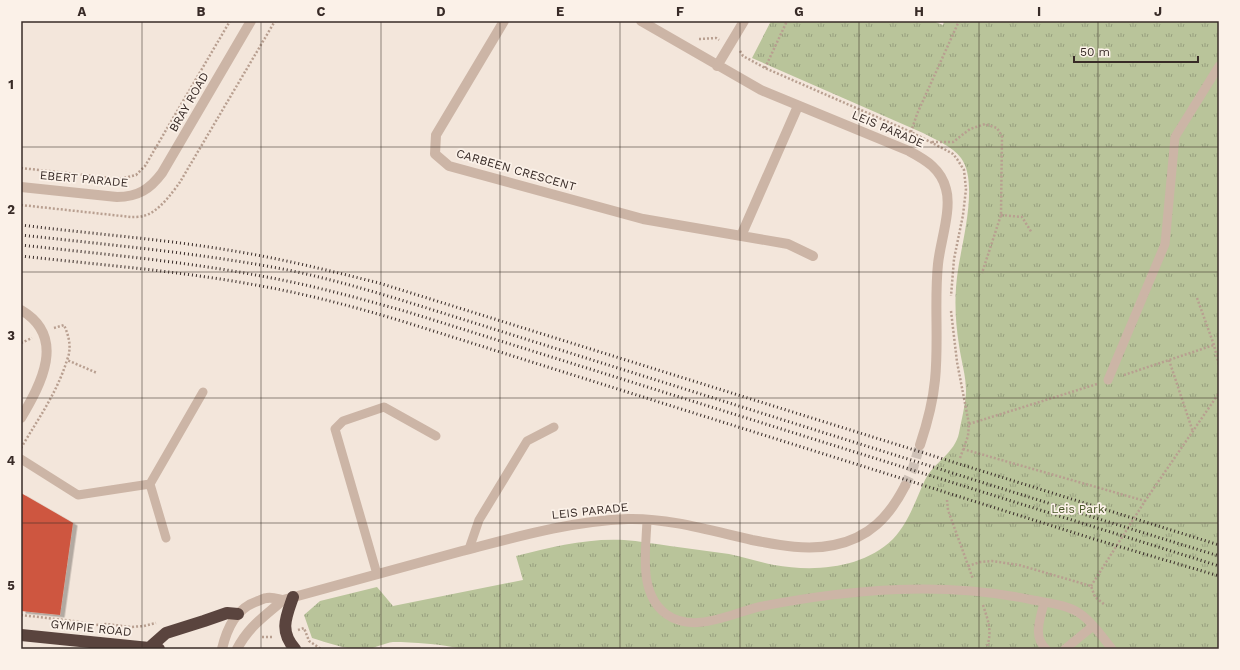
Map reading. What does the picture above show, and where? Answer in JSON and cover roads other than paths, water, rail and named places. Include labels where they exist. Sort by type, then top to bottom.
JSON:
[{"type":"highway","points":[[288,599],[285,628],[288,639],[295,649]]},
{"type":"highway","points":[[154,648],[166,633],[204,622],[227,613],[238,614]]},
{"type":"highway","name":"GYMPIE ROAD","points":[[21,635],[154,648]]},
{"type":"street","name":"BRAY ROAD","points":[[144,192],[154,184],[162,173],[251,21]]},
{"type":"street","name":"CARBEEN CRESCENT","points":[[504,21],[436,135],[435,154],[449,166],[643,219],[788,244],[813,256]]},
{"type":"street","name":"LEIS PARADE","points":[[641,21],[761,90],[920,156],[930,163],[944,182],[948,198],[937,276],[935,381],[932,401],[920,445]]},
{"type":"street","points":[[717,66],[744,21]]},
{"type":"street","points":[[741,236],[798,106]]},
{"type":"street","name":"EBERT PARADE","points":[[21,187],[117,197],[132,196],[144,192]]},
{"type":"street","points":[[21,310],[30,315],[38,324],[47,345],[47,358],[43,374],[21,418]]},
{"type":"street","name":"LEIS PARADE","points":[[222,649],[228,628],[238,614],[252,603],[267,598],[288,599],[469,549],[571,524],[612,520],[647,520],[688,526],[771,544],[814,547],[833,546],[862,536],[873,529],[894,506],[905,486]]},
{"type":"street","name":"LEIS PARADE","points":[[238,649],[245,635],[255,623],[288,599]]},
{"type":"lane","points":[[1108,380],[1165,244],[1175,138],[1219,66]]},
{"type":"lane","points":[[166,538],[150,484],[203,392]]},
{"type":"lane","points":[[377,574],[335,429],[343,421],[384,407],[436,436]]},
{"type":"lane","points":[[469,549],[480,520],[527,441],[554,427]]},
{"type":"lane","points":[[21,459],[78,495],[150,484]]},
{"type":"lane","points":[[647,520],[646,576],[650,590],[657,605],[667,615],[680,620],[696,622],[707,621],[761,607],[846,593],[884,590],[954,589],[1003,594],[1044,602],[1075,611],[1082,615],[1093,626],[1112,649]]},
{"type":"lane","points":[[1044,602],[1038,637],[1041,645],[1046,649]]},
{"type":"lane","points":[[1066,649],[1093,626]]},
{"type":"tunnel","points":[[905,486],[913,468],[920,445]]},
{"type":"railway","points":[[21,225],[155,240],[234,251],[289,261],[379,283],[1219,545]]},
{"type":"railway","points":[[21,235],[222,259],[288,270],[336,281],[414,304],[1219,556]]},
{"type":"railway","points":[[21,245],[141,258],[231,271],[299,284],[411,313],[1219,566]]},
{"type":"railway","points":[[21,256],[171,272],[231,281],[298,293],[353,307],[1094,539],[1219,576]]},
{"type":"park label","name":"Leis Park","points":[[1078,509]]}]
